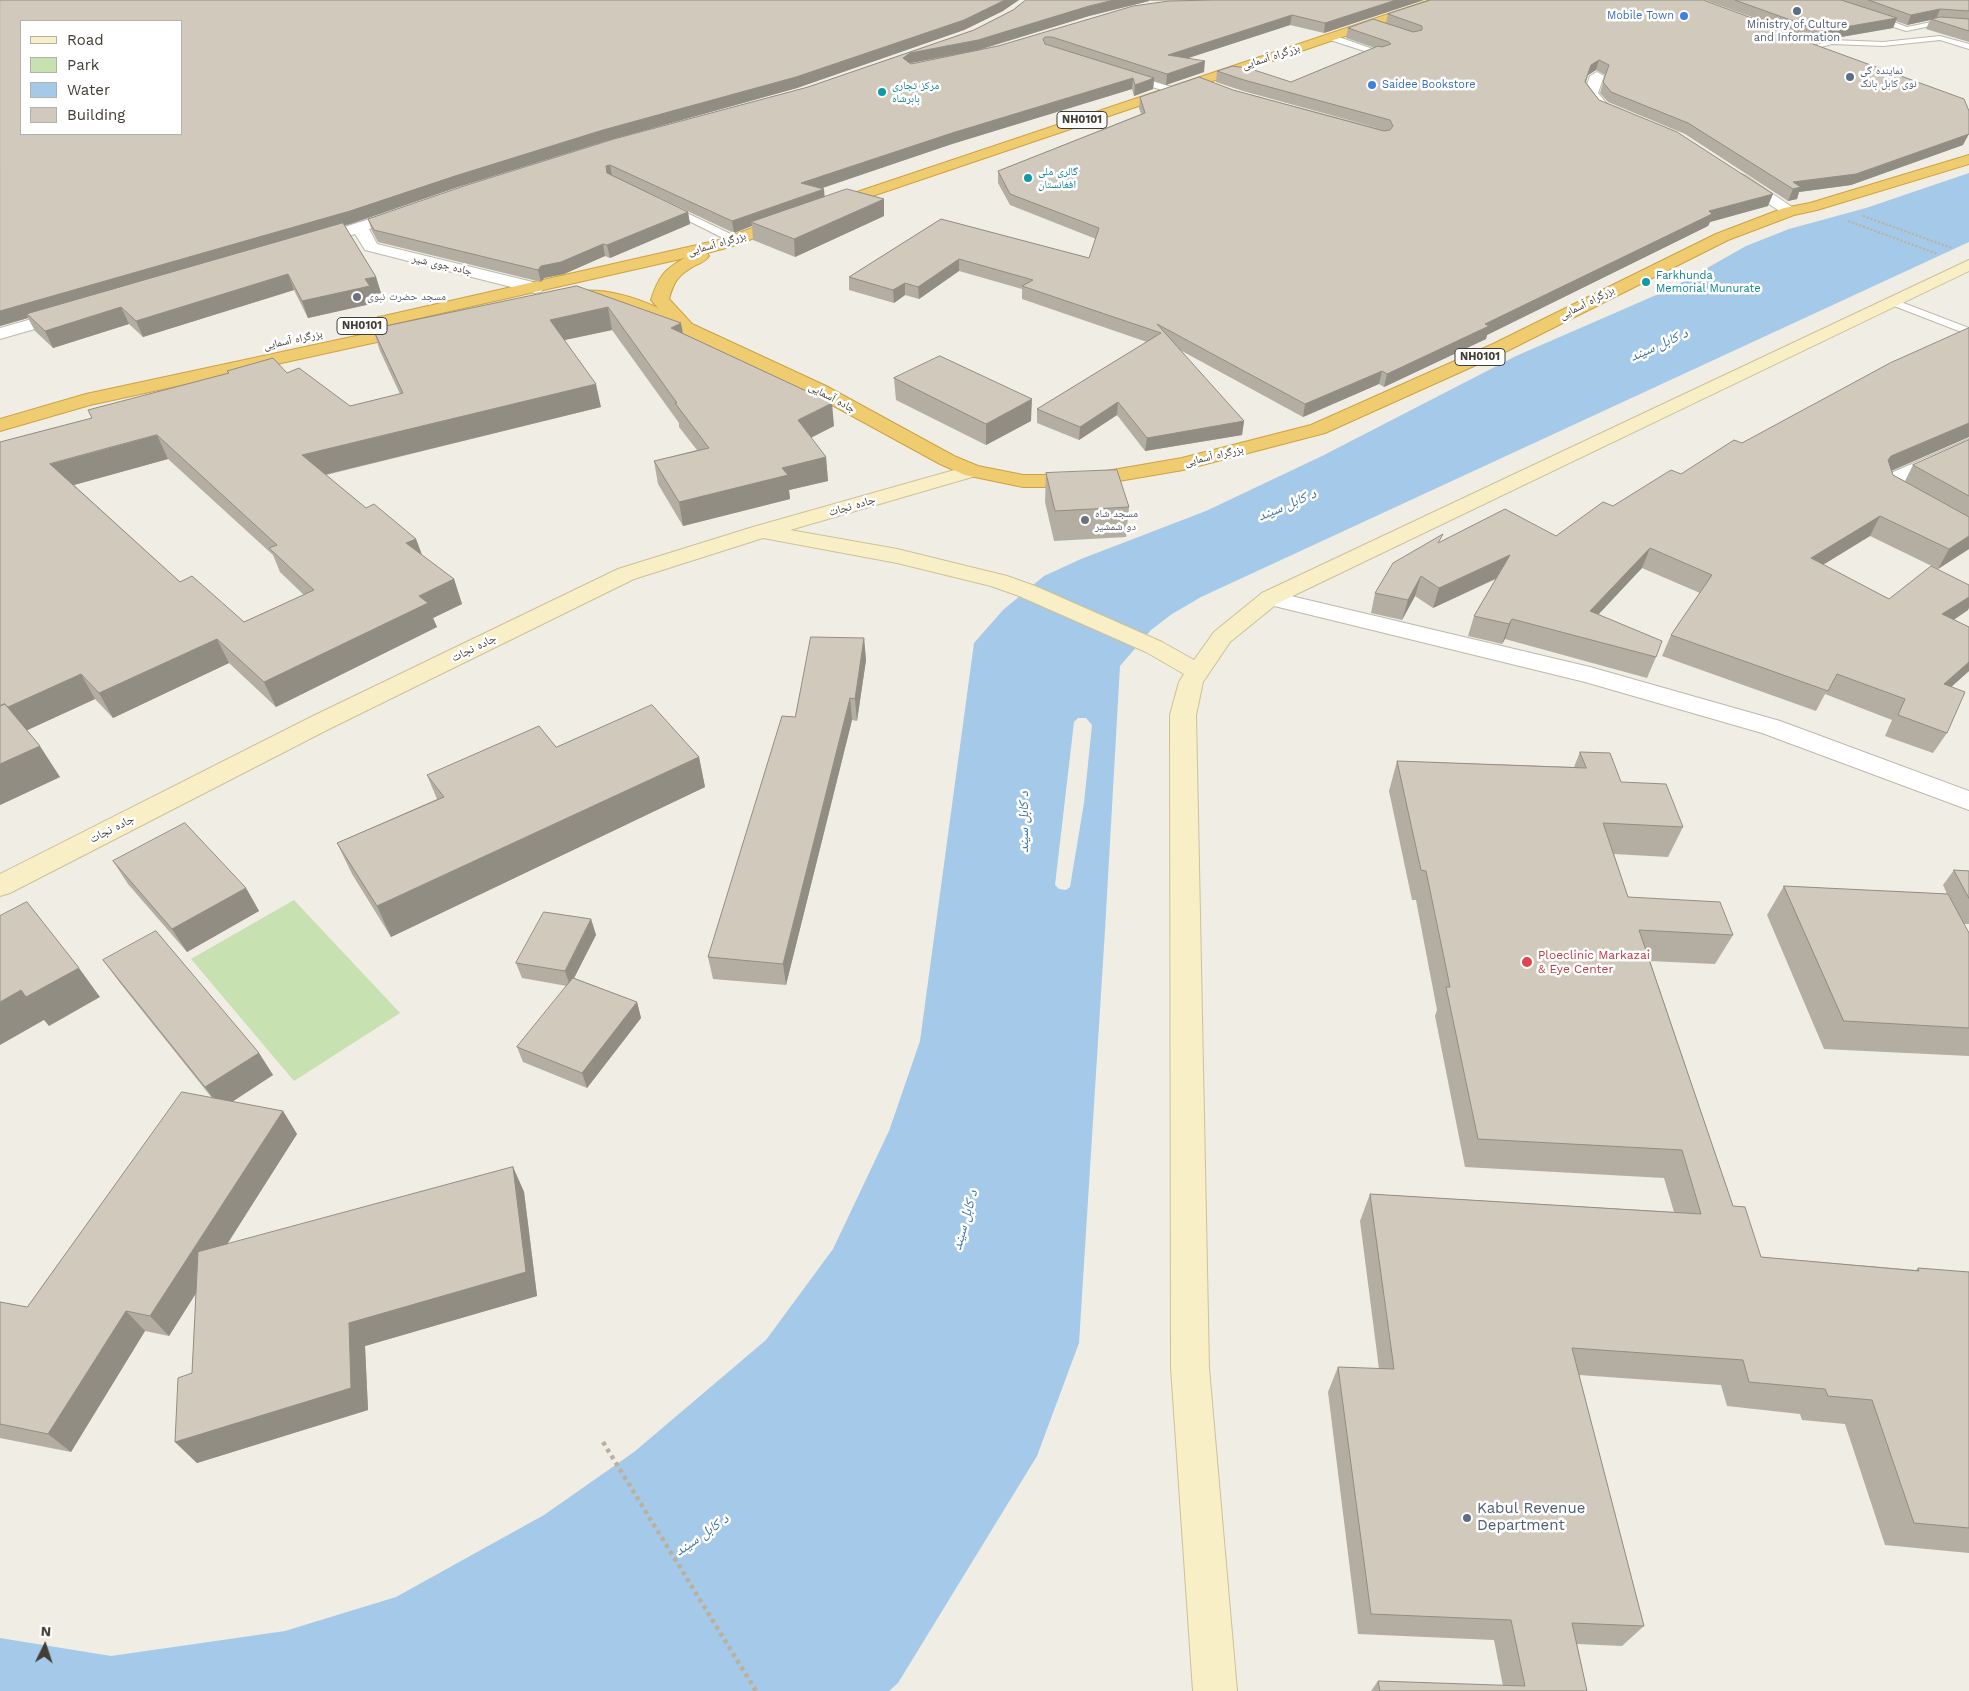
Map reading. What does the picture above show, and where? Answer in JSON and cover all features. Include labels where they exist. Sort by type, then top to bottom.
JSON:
[{"type":"highway","name":"بزرگراه آسمایی","points":[[819,210],[1197,81],[1442,0]]},
{"type":"highway","points":[[1812,44],[1844,55]]},
{"type":"highway","name":"بزرگراه آسمایی","points":[[972,471],[1023,481],[1064,481],[1107,477],[1183,464],[1318,429],[1499,348],[1722,237],[1790,211],[1812,207],[1969,159]]},
{"type":"highway","name":"بزرگراه آسمایی","points":[[64,389],[535,288],[729,242],[800,216]]},
{"type":"highway","points":[[689,330],[660,300],[666,280],[680,266],[729,242]]},
{"type":"highway","name":"بزرگراه آسمایی","points":[[0,425],[86,400],[322,348],[566,298],[585,296],[617,298],[634,303],[689,330]]},
{"type":"highway","name":"جاده آسمایی","points":[[689,330],[819,390],[947,460],[972,471]]},
{"type":"main road","points":[[1215,1691],[1190,1368],[1183,715],[1191,682],[1222,637],[1270,598],[1318,577],[1893,302],[1964,258]]},
{"type":"main road","name":"جاده نجات","points":[[0,886],[320,723],[626,574],[761,532],[972,471]]},
{"type":"main road","points":[[761,532],[897,556],[998,581],[1027,591],[1154,647],[1198,672]]},
{"type":"street","points":[[1597,76],[1591,93],[1602,107],[1628,118]]},
{"type":"street","points":[[1197,81],[1221,90]]},
{"type":"street","points":[[1726,170],[1790,211]]},
{"type":"street","points":[[296,246],[360,228],[414,209]]},
{"type":"street","name":"جاده جوی شیر","points":[[360,228],[371,248],[535,288]]},
{"type":"street","points":[[0,334],[76,311]]},
{"type":"street","points":[[1969,445],[1889,481],[1891,489],[1969,532]]},
{"type":"street","points":[[1270,598],[1590,675],[1771,727],[1969,800]]},
{"type":"lane","points":[[1863,14],[1906,29],[1936,23],[1969,25]]},
{"type":"lane","points":[[1370,24],[1388,29]]},
{"type":"lane","points":[[1330,37],[1384,54]]},
{"type":"lane","points":[[1812,44],[1832,42],[1884,44],[1940,38],[1969,47]]},
{"type":"lane","points":[[1125,76],[1172,90]]},
{"type":"lane","points":[[661,204],[729,242]]},
{"type":"lane","points":[[1893,302],[1969,332]]},
{"type":"path","points":[[1860,214],[1964,258]]},
{"type":"path","points":[[1847,220],[1943,256]]},
{"type":"path","points":[[603,1442],[756,1691]]},
{"type":"green space","points":[[294,900],[400,1013],[294,1081],[191,959]]},
{"type":"water","name":"د کابل سيند","points":[[1969,173],[1969,242],[1201,597],[1172,614],[1151,630],[1120,666],[1079,1343],[1037,1456],[898,1683],[889,1691],[0,1691],[0,1638],[111,1656],[285,1631],[396,1597],[544,1515],[634,1452],[766,1340],[833,1249],[889,1131],[920,1041],[974,643],[1003,610],[1044,576],[1081,559],[1206,511],[1322,456],[1516,356],[1670,289],[1746,246],[1789,229],[1866,208]],"holes":[[[1078,718],[1086,718],[1092,725],[1084,803],[1070,887],[1066,890],[1059,889],[1055,885],[1074,722]]]},
{"type":"building","points":[[0,0],[1005,0],[964,20],[796,77],[603,130],[350,211],[0,311]]},
{"type":"building","points":[[1026,0],[1114,0],[978,40],[910,53],[903,58],[911,64],[998,46],[1133,6],[1169,1],[1396,0],[1325,23],[1292,15],[1168,55],[1205,61],[1167,74],[1052,37],[1045,37],[1043,39],[1045,44],[1154,78],[1135,85],[1133,78],[952,133],[801,183],[824,189],[732,221],[610,165],[606,166],[607,173],[688,212],[561,262],[541,266],[538,270],[374,230],[368,219],[467,185],[614,139],[808,87],[974,30],[1013,10]]},
{"type":"building","points":[[1431,0],[1703,0],[1798,35],[1791,36],[1964,99],[1969,111],[1969,134],[1856,174],[1793,182],[1801,187],[1793,189],[1688,123],[1611,92],[1603,82],[1609,65],[1599,60],[1591,65],[1585,82],[1599,100],[1677,132],[1773,194],[1709,211],[1712,214],[1485,324],[1489,326],[1387,374],[1382,371],[1305,404],[1157,324],[1244,421],[1147,438],[1118,402],[1080,427],[1037,409],[1161,333],[1022,286],[1033,280],[959,259],[918,287],[905,283],[893,290],[849,277],[941,219],[1089,258],[1099,228],[1010,194],[998,171],[1145,113],[1140,97],[1199,77],[1233,90],[1384,131],[1390,130],[1393,126],[1390,120],[1217,71],[1233,66],[1251,69],[1291,82],[1378,46],[1382,47],[1391,44],[1348,28],[1373,19],[1413,32],[1422,30],[1422,26],[1388,14]]},
{"type":"building","points":[[1735,0],[1841,0],[1897,18],[1822,31]]},
{"type":"building","points":[[1869,0],[1969,0],[1969,11],[1940,9],[1911,15]]},
{"type":"building","points":[[1941,17],[1969,19],[1969,31],[1931,19]]},
{"type":"building","points":[[847,189],[884,199],[794,239],[751,222]]},
{"type":"building","points":[[343,223],[376,277],[365,279],[370,286],[302,301],[288,274],[136,321],[121,307],[45,331],[27,314]]},
{"type":"building","points":[[577,286],[681,323],[671,328],[832,403],[798,420],[826,457],[782,468],[788,475],[679,502],[654,461],[709,448],[608,307],[550,320],[596,384],[302,455],[366,508],[374,504],[416,539],[406,543],[454,579],[419,596],[428,603],[264,682],[217,639],[99,693],[81,674],[8,707],[5,704],[0,706],[0,442],[92,418],[88,410],[229,373],[227,371],[273,358],[287,373],[299,368],[350,406],[403,393],[373,329]],"holes":[[[157,435],[277,545],[269,548],[314,590],[244,622],[192,576],[180,582],[50,464]]]},
{"type":"building","points":[[1969,328],[1969,423],[1891,456],[1888,460],[1893,475],[1969,517],[1969,536],[1949,549],[1880,516],[1811,558],[1889,599],[1931,566],[1969,585],[1969,597],[1942,614],[1969,627],[1969,662],[1944,684],[1965,692],[1947,733],[1898,715],[1905,699],[1837,674],[1828,691],[1671,635],[1712,575],[1650,548],[1590,611],[1662,641],[1656,657],[1512,619],[1509,624],[1474,616],[1510,555],[1439,588],[1421,576],[1408,600],[1375,593],[1393,563],[1443,534],[1438,543],[1505,509],[1556,536],[1603,502],[1613,506],[1671,470],[1681,474],[1734,440],[1742,443],[1890,363]]},
{"type":"building","points":[[940,356],[1032,399],[986,424],[894,378]]},
{"type":"building","points":[[1969,440],[1969,496],[1913,465]]},
{"type":"building","points":[[1117,470],[1129,507],[1055,511],[1046,473]]},
{"type":"building","points":[[811,637],[864,638],[855,699],[850,698],[783,964],[708,957],[782,716],[795,717]]},
{"type":"building","points":[[5,704],[40,746],[0,764],[0,706]]},
{"type":"building","points":[[652,705],[699,757],[377,906],[337,843],[444,797],[427,775],[539,726],[556,747]]},
{"type":"building","points":[[1580,752],[1610,753],[1621,782],[1666,784],[1683,827],[1603,823],[1628,897],[1720,902],[1733,935],[1639,930],[1733,1206],[1745,1207],[1761,1257],[1919,1271],[1918,1268],[1969,1272],[1969,1528],[1914,1523],[1872,1400],[1828,1396],[1825,1389],[1749,1382],[1743,1360],[1572,1348],[1644,1626],[1572,1623],[1587,1691],[1380,1691],[1378,1681],[1525,1686],[1511,1620],[1371,1614],[1338,1367],[1394,1369],[1370,1194],[1701,1214],[1682,1150],[1478,1139],[1446,987],[1450,987],[1426,871],[1421,870],[1397,761],[1586,768]]},
{"type":"building","points":[[185,823],[246,888],[172,929],[113,861]]},
{"type":"building","points":[[1954,870],[1969,871],[1969,898]]},
{"type":"building","points":[[1784,886],[1948,894],[1969,933],[1969,1028],[1844,1021]]},
{"type":"building","points":[[27,902],[79,968],[26,997],[21,990],[0,1002],[0,916]]},
{"type":"building","points":[[544,912],[591,919],[565,971],[516,963]]},
{"type":"building","points":[[156,931],[259,1053],[205,1087],[103,960]]},
{"type":"building","points":[[573,978],[637,1002],[582,1073],[517,1047]]},
{"type":"building","points":[[182,1092],[283,1111],[150,1316],[126,1311],[48,1434],[0,1424],[0,1302],[27,1307]]},
{"type":"building","points":[[513,1167],[526,1272],[349,1323],[351,1388],[175,1442],[178,1378],[192,1373],[198,1252]]},
{"type":"place","name":"Ministry of Culture and Information","points":[[1797,11]]},
{"type":"place","name":"Mobile Town","points":[[1684,16]]},
{"type":"place","name":"نماینده گی نوی کابل بانک","points":[[1850,77]]},
{"type":"place","name":"Saidee Bookstore","points":[[1372,85]]},
{"type":"place","name":"مرکز تجاری بابرشاه","points":[[882,92]]},
{"type":"place","name":"گالری ملی افغانستان","points":[[1028,178]]},
{"type":"place","name":"Farkhunda Memorial Munurate","points":[[1646,282]]},
{"type":"place","name":"مسجد حضرت نبوی","points":[[357,297]]},
{"type":"place","name":"مسجد شاه دو شمشیر","points":[[1085,520]]},
{"type":"place","name":"Ploeclinic Markazai & Eye Center","points":[[1527,962]]},
{"type":"place","name":"Kabul Revenue Department","points":[[1467,1518]]}]
